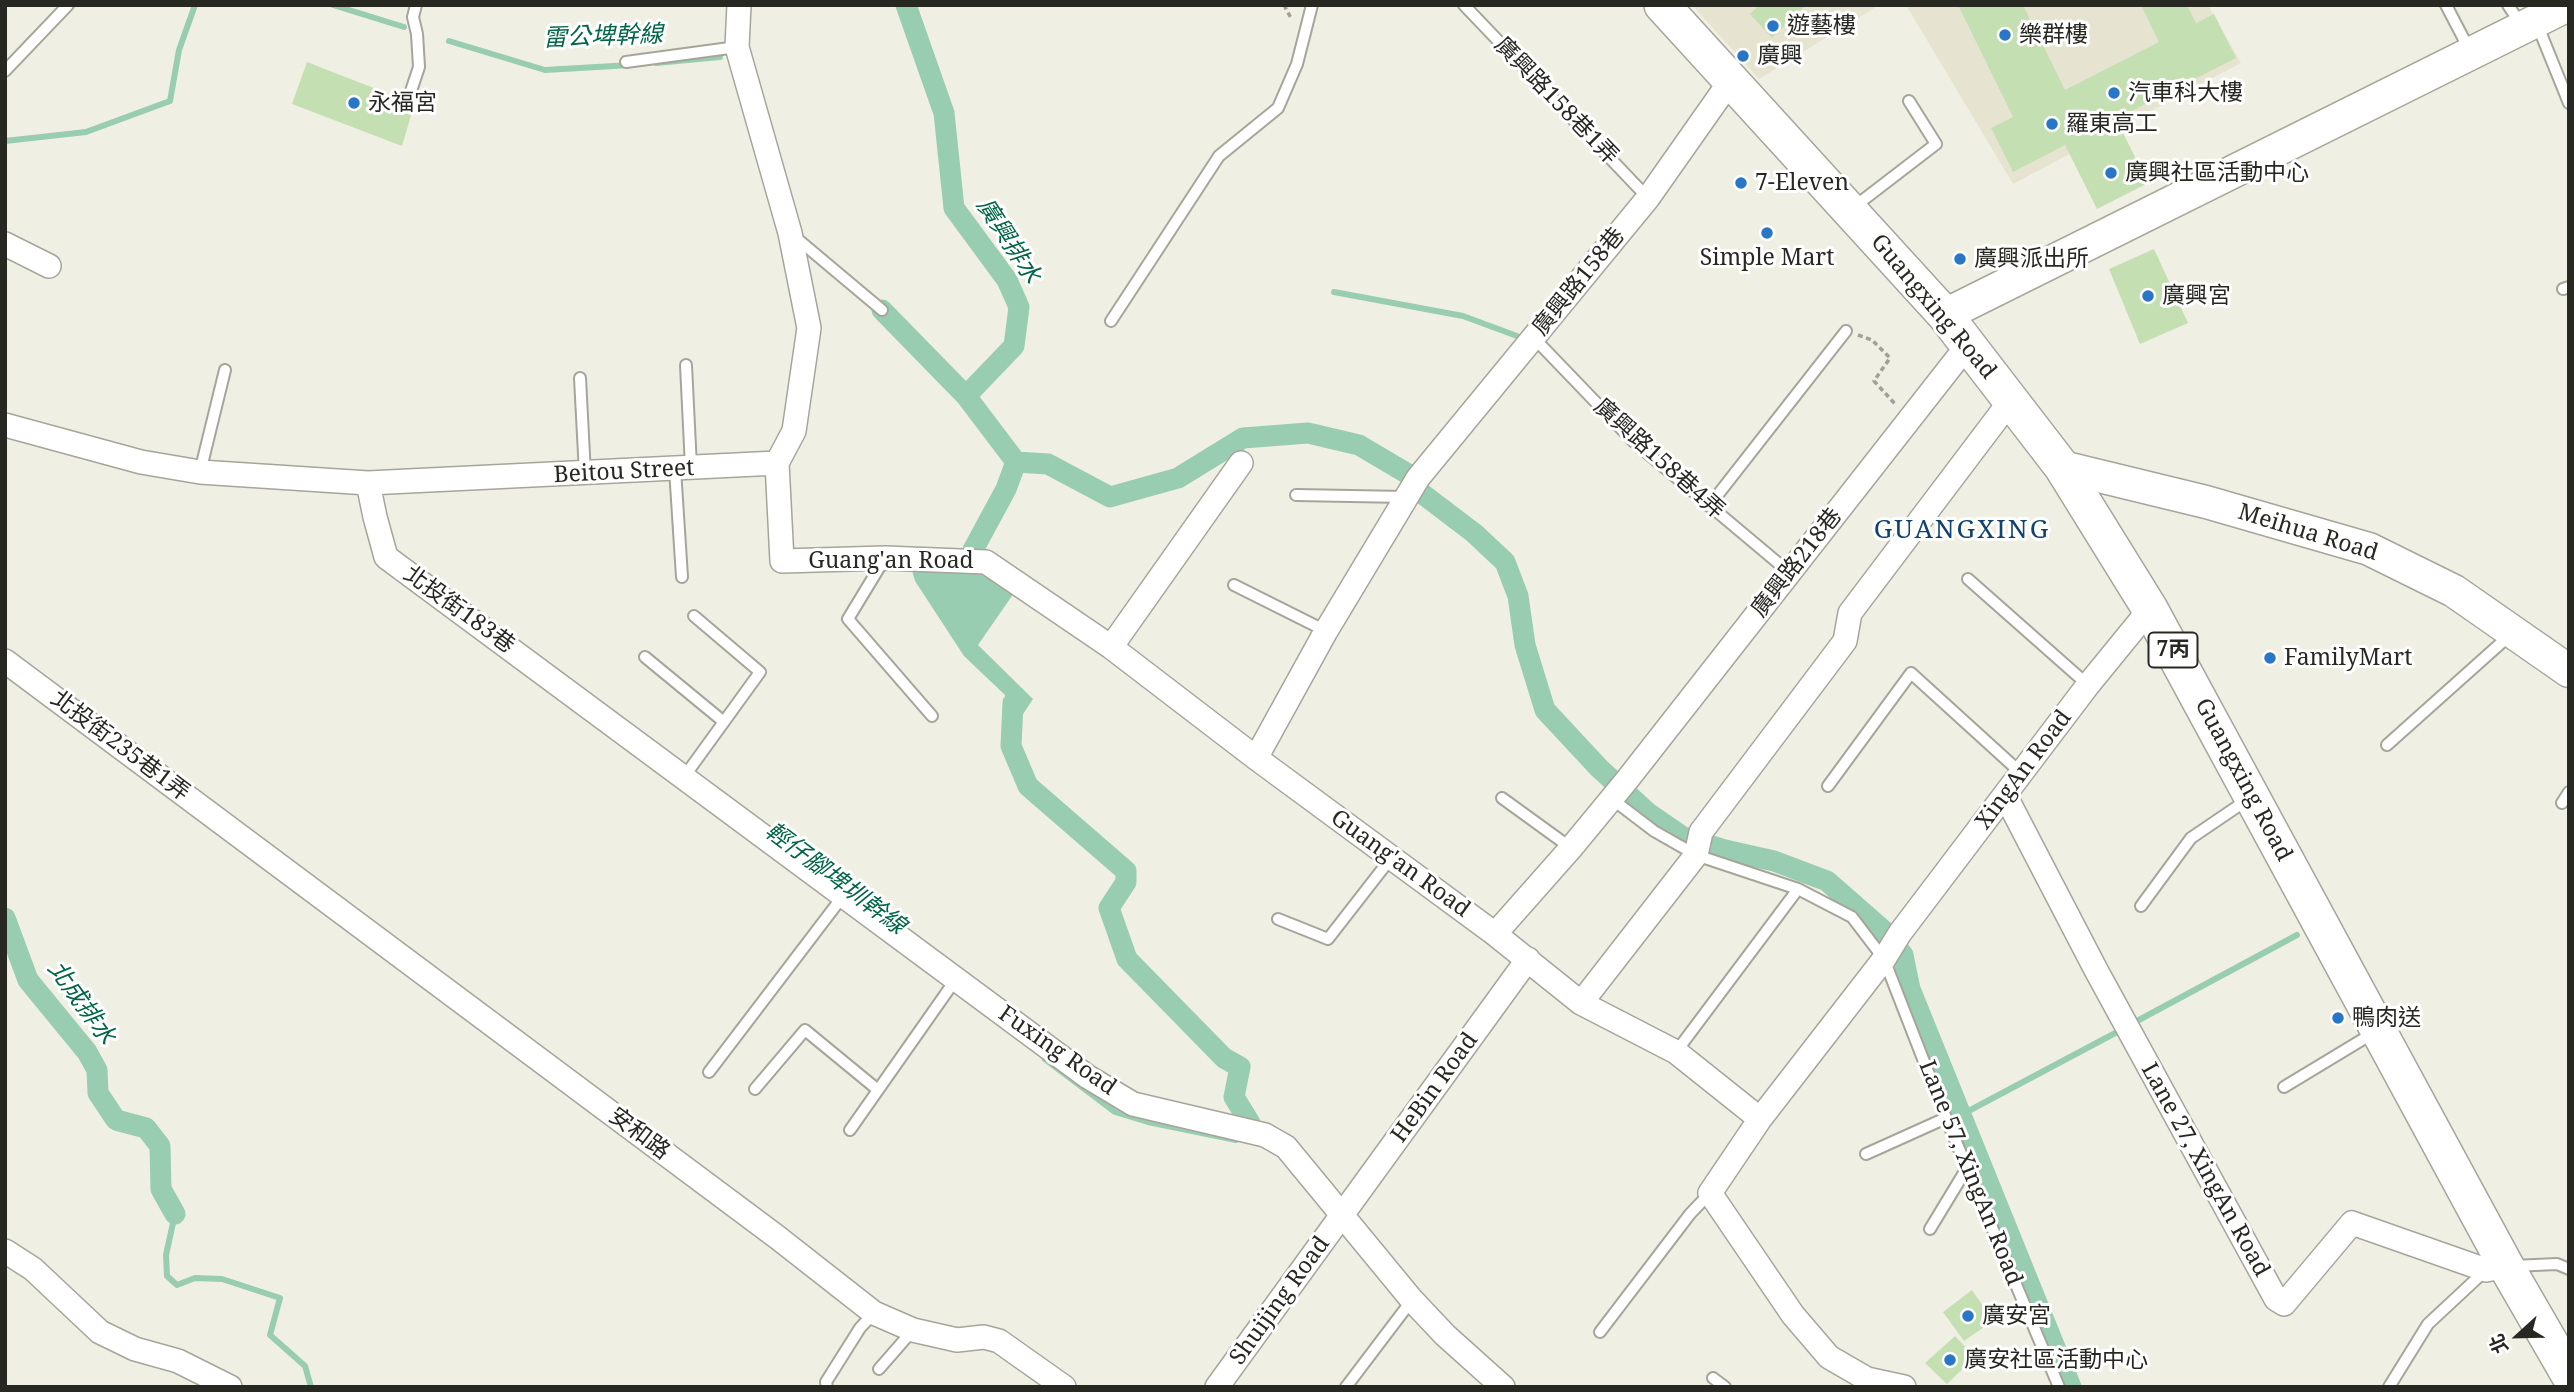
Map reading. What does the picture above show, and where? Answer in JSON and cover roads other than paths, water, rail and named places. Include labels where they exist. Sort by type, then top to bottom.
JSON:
[{"type":"main road","name":"Guangxing Road","points":[[1662,5],[1945,315],[2062,467],[2150,608],[2379,1030],[2496,1268],[2569,1375]]},
{"type":"street","points":[[739,5],[737,47],[790,233],[809,328],[794,431],[777,463]]},
{"type":"street","points":[[1945,315],[2471,52],[2523,18],[2567,5]]},
{"type":"street","name":"廣興路158巷","points":[[1405,497],[1648,198],[1731,80]]},
{"type":"street","points":[[5,244],[49,266]]},
{"type":"street","name":"廣興路218巷","points":[[1611,798],[1967,346]]},
{"type":"street","points":[[1581,1003],[1696,855],[1701,832],[1845,641],[1850,613],[2011,400]]},
{"type":"street","name":"Beitou Street","points":[[5,425],[141,462],[200,472],[368,483],[777,463]]},
{"type":"street","name":"Guang'an Road","points":[[777,463],[782,561],[885,558],[986,562],[1111,647],[1256,758],[1495,934],[1581,1003],[1676,1052],[1760,1119]]},
{"type":"street","points":[[1111,647],[1241,463]]},
{"type":"street","name":"Meihua Road","points":[[2062,467],[2206,502],[2368,549],[2454,592],[2569,671]]},
{"type":"street","name":"北投街183巷","points":[[368,483],[374,517],[386,557],[593,708]]},
{"type":"street","points":[[1256,758],[1326,631],[1405,497]]},
{"type":"street","name":"XingAn Road","points":[[1884,959],[1900,933],[2021,773],[2150,608]]},
{"type":"street","name":"北投街235巷1弄","points":[[5,661],[235,832]]},
{"type":"street","name":"Fuxing Road","points":[[593,708],[1088,1077],[1133,1104],[1265,1135],[1286,1147],[1412,1300],[1445,1335],[1503,1387]]},
{"type":"street","name":"Lane 27, XingAn Road","points":[[2005,795],[2096,970],[2276,1299],[2284,1304],[2352,1223],[2496,1268]]},
{"type":"street","points":[[1495,934],[1611,798]]},
{"type":"street","name":"安和路","points":[[235,832],[777,1237],[874,1313],[913,1330],[957,1340],[984,1337],[999,1341],[1065,1387]]},
{"type":"street","points":[[1884,959],[1760,1119],[1710,1193],[1793,1315],[1829,1357],[1867,1379],[1900,1386]]},
{"type":"street","name":"HeBin Road","points":[[1342,1216],[1528,960]]},
{"type":"street","name":"Shuijing Road","points":[[1217,1387],[1342,1216]]},
{"type":"street","points":[[5,1251],[33,1269],[100,1332],[135,1349],[178,1361],[230,1387]]},
{"type":"lane","points":[[5,71],[68,5]]},
{"type":"lane","points":[[410,94],[419,67],[413,17],[416,5]]},
{"type":"lane","points":[[1111,321],[1219,156],[1278,108],[1297,64],[1312,5]]},
{"type":"lane","name":"廣興路158巷1弄","points":[[1464,5],[1648,198]]},
{"type":"lane","points":[[2446,5],[2471,52]]},
{"type":"lane","points":[[2523,18],[2569,103]]},
{"type":"lane","points":[[626,62],[737,47]]},
{"type":"lane","points":[[1850,210],[1936,144],[1909,101]]},
{"type":"lane","points":[[790,233],[882,310]]},
{"type":"lane","points":[[1709,506],[1846,331]]},
{"type":"lane","name":"廣興路158巷4弄","points":[[1534,338],[1634,442],[1790,573]]},
{"type":"lane","points":[[682,577],[686,365]]},
{"type":"lane","points":[[200,472],[225,370]]},
{"type":"lane","points":[[580,378],[586,474]]},
{"type":"lane","points":[[1296,495],[1405,497]]},
{"type":"lane","points":[[885,558],[848,619],[932,716]]},
{"type":"lane","points":[[1968,579],[2088,685]]},
{"type":"lane","points":[[1234,585],[1326,631]]},
{"type":"lane","points":[[684,777],[760,672],[694,616]]},
{"type":"lane","points":[[2386,745],[2513,632]]},
{"type":"lane","points":[[645,657],[724,722]]},
{"type":"lane","points":[[1828,786],[1911,673],[2021,773]]},
{"type":"lane","points":[[2562,803],[2569,792]]},
{"type":"lane","points":[[2141,906],[2191,838],[2252,796]]},
{"type":"lane","points":[[1502,797],[1571,848]]},
{"type":"lane","name":"Lane 57, XingAn Road","points":[[1611,798],[1654,831],[1696,855],[1798,889],[1852,917],[1884,959],[1946,1118],[2059,1387]]},
{"type":"lane","points":[[1278,919],[1328,939],[1391,858]]},
{"type":"lane","points":[[1676,1052],[1798,889]]},
{"type":"lane","points":[[709,1072],[843,896]]},
{"type":"lane","points":[[850,1130],[956,979]]},
{"type":"lane","points":[[755,1089],[805,1030],[878,1090]]},
{"type":"lane","points":[[2284,1087],[2379,1030]]},
{"type":"lane","points":[[1866,1154],[1946,1118]]},
{"type":"lane","points":[[1930,1229],[1967,1168]]},
{"type":"lane","points":[[1600,1332],[1690,1214],[1710,1193]]},
{"type":"lane","points":[[2389,1387],[2428,1324],[2496,1268],[2557,1264],[2569,1269]]},
{"type":"lane","points":[[1346,1387],[1412,1300]]},
{"type":"lane","points":[[827,1387],[826,1382],[860,1328],[874,1313]]},
{"type":"lane","points":[[879,1369],[913,1330]]},
{"type":"lane","points":[[1713,1377],[1725,1387]]},
{"type":"waterway","points":[[5,141],[86,132],[170,101],[179,50],[195,5]]},
{"type":"waterway","name":"雷公埤幹線","points":[[333,5],[404,27]]},
{"type":"waterway","name":"廣興排水","points":[[906,5],[944,113],[954,208],[1007,280],[1019,307],[1014,346],[966,396],[1016,462]]},
{"type":"waterway","name":"雷公埤幹線","points":[[449,41],[545,70],[631,65]]},
{"type":"waterway","name":"雷公埤幹線","points":[[656,63],[720,57]]},
{"type":"waterway","points":[[1334,292],[1463,316],[1517,336]]},
{"type":"waterway","name":"雷公埤幹線","points":[[882,310],[966,396]]},
{"type":"waterway","points":[[1016,462],[1048,464],[1110,497],[1178,478],[1243,438],[1308,433],[1359,445],[1408,474],[1420,492],[1474,533],[1505,562],[1518,596],[1525,645],[1545,710],[1599,768],[1648,813],[1683,837],[1774,861],[1827,881],[1884,931],[1903,955],[1910,989],[2071,1387]]},
{"type":"waterway","name":"廣興排水","points":[[973,550],[1006,489],[1016,462]]},
{"type":"waterway","points":[[1013,703],[1011,746],[1028,786],[1126,871],[1126,882],[1109,908],[1127,959],[1224,1058],[1240,1067],[1234,1097],[1250,1123]]},
{"type":"waterway","name":"北成排水","points":[[5,918],[28,980],[87,1052],[97,1070],[98,1093],[116,1120],[146,1128],[160,1146],[161,1189],[175,1214]]},
{"type":"waterway","points":[[2137,1021],[2297,935]]},
{"type":"waterway","points":[[1961,1115],[2119,1031]]},
{"type":"waterway","name":"輕仔腳埤圳幹線","points":[[1045,1059],[1115,1112],[1148,1122],[1236,1140],[1241,1133]]},
{"type":"waterway","name":"北成排水","points":[[175,1214],[166,1255],[167,1276],[177,1285],[195,1278],[222,1279],[280,1298],[270,1335],[305,1366],[311,1387]]},
{"type":"place","name":"遊藝樓","points":[[1773,26]]},
{"type":"place","name":"樂群樓","points":[[2005,35]]},
{"type":"place","name":"廣興","points":[[1743,56]]},
{"type":"place","name":"汽車科大樓","points":[[2114,93]]},
{"type":"place","name":"永福宮","points":[[354,103]]},
{"type":"place","name":"羅東高工","points":[[2052,124]]},
{"type":"place","name":"廣興社區活動中心","points":[[2111,173]]},
{"type":"place","name":"7-Eleven","points":[[1741,183]]},
{"type":"place","name":"Simple Mart","points":[[1767,233]]},
{"type":"place","name":"廣興派出所","points":[[1960,259]]},
{"type":"place","name":"廣興宮","points":[[2148,296]]},
{"type":"place","name":"FamilyMart","points":[[2270,658]]},
{"type":"place","name":"鴨肉送","points":[[2338,1018]]},
{"type":"place","name":"廣安宮","points":[[1968,1316]]},
{"type":"place","name":"廣安社區活動中心","points":[[1950,1360]]},
{"type":"district","name":"GUANGXING","points":[[1962,531]]}]
